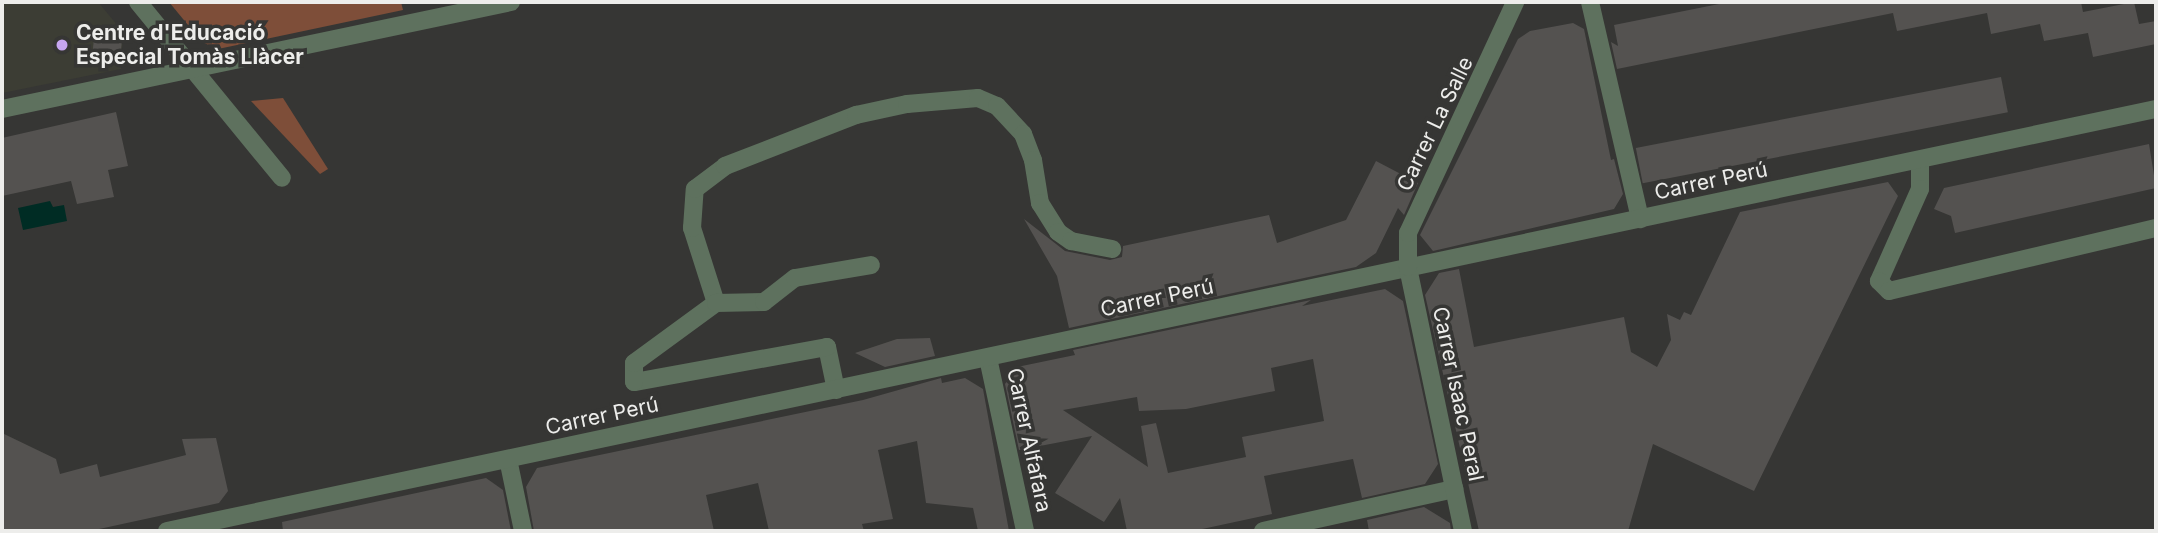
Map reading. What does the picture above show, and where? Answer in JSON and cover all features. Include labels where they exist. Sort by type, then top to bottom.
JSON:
[{"type":"street","points":[[138,2],[282,178]]},
{"type":"street","points":[[2,109],[511,2]]},
{"type":"street","name":"Carrer La Salle","points":[[1408,267],[1408,233],[1504,32],[1515,2]]},
{"type":"street","points":[[1590,2],[1640,219]]},
{"type":"street","points":[[716,303],[692,228],[695,189],[725,166],[856,115],[907,104],[963,98],[997,106],[1023,134],[1033,160],[1040,203],[1058,232],[1071,241],[1112,250]]},
{"type":"street","name":"Carrer Perú","points":[[167,531],[249,523],[508,459],[2156,109]]},
{"type":"street","points":[[1920,160],[1920,189],[1879,281],[1889,291],[2156,228]]},
{"type":"street","points":[[836,390],[827,347],[634,382],[634,363],[644,352],[677,335],[716,303],[764,302],[795,278],[871,265]]},
{"type":"street","name":"Carrer Isaac Peral","points":[[1408,267],[1463,531]]},
{"type":"street","name":"Carrer Alfafara","points":[[988,358],[1025,531]]},
{"type":"street","points":[[508,459],[523,531]]},
{"type":"street","points":[[1263,531],[1454,489]]},
{"type":"shaded area","name":"Centre d'Educació Especial Tomàs Llàcer","points":[[2,2],[98,2],[123,32],[121,69],[2,93]]},
{"type":"shaded area","points":[[169,2],[401,2],[403,10],[218,49],[202,42]]},
{"type":"shaded area","points":[[283,98],[328,169],[320,174],[251,101]]},
{"type":"shaded area","points":[[50,201],[53,207],[64,205],[67,221],[23,230],[18,208]]},
{"type":"building","points":[[1729,2],[2081,2],[2083,12],[2134,2],[2139,24],[2156,21],[2156,44],[2093,57],[2088,33],[2044,41],[2040,24],[1991,34],[1987,13],[1897,31],[1893,13],[1617,69],[1611,42],[1618,46],[1614,25]]},
{"type":"building","points":[[1573,23],[1584,29],[1611,160],[1614,159],[1623,194],[1614,209],[1433,251],[1420,235],[1518,39],[1530,31]]},
{"type":"building","points":[[95,29],[123,32],[120,61],[92,58]]},
{"type":"building","points":[[2001,77],[2008,112],[1643,183],[1636,148]]},
{"type":"building","points":[[116,112],[128,166],[108,170],[114,197],[77,204],[71,181],[2,196],[2,138]]},
{"type":"building","points":[[2149,144],[2156,188],[1955,233],[1951,216],[1934,209],[1944,188]]},
{"type":"building","points":[[1376,161],[1418,183],[1404,215],[1398,208],[1376,253],[1356,267],[1069,328],[1057,276],[1024,219],[1065,251],[1110,260],[1122,257],[1123,246],[1269,215],[1277,243],[1346,220]]},
{"type":"building","points":[[1888,182],[1898,196],[1754,491],[1653,444],[1628,531],[1479,531],[1425,295],[1439,273],[1459,269],[1474,347],[1624,317],[1631,352],[1657,367],[1671,340],[1667,314],[1680,320],[1684,312],[1691,315],[1740,212]]},
{"type":"building","points":[[1385,289],[1403,301],[1438,464],[1425,484],[1362,498],[1353,459],[1264,476],[1272,514],[1193,531],[1127,531],[1120,498],[1104,522],[1055,493],[1092,436],[1019,450],[1005,384],[1017,367],[1075,355],[1073,350],[1311,300],[1302,306]],"holes":[[[1313,359],[1324,421],[1242,437],[1246,457],[1168,473],[1156,423],[1141,426],[1148,467],[1063,410],[1137,397],[1139,411],[1186,409],[1275,391],[1271,368]]]},
{"type":"building","points":[[930,338],[935,356],[885,367],[855,353],[897,339]]},
{"type":"building","points":[[941,378],[942,383],[965,378],[983,389],[1009,531],[978,531],[973,508],[926,503],[917,441],[878,450],[893,519],[862,524],[864,531],[769,531],[758,483],[706,495],[714,531],[534,531],[526,487],[537,468],[863,400]]},
{"type":"building","points":[[2,433],[56,459],[60,474],[97,464],[100,477],[186,455],[182,439],[216,438],[228,491],[219,503],[90,531],[2,531]]},
{"type":"building","points":[[486,478],[503,490],[511,531],[283,531],[282,522]]},
{"type":"building","points":[[1424,507],[1450,523],[1451,531],[1369,531],[1367,520]]},
{"type":"place","name":"Centre d'Educació Especial Tomàs Llàcer","points":[[62,45]]}]
